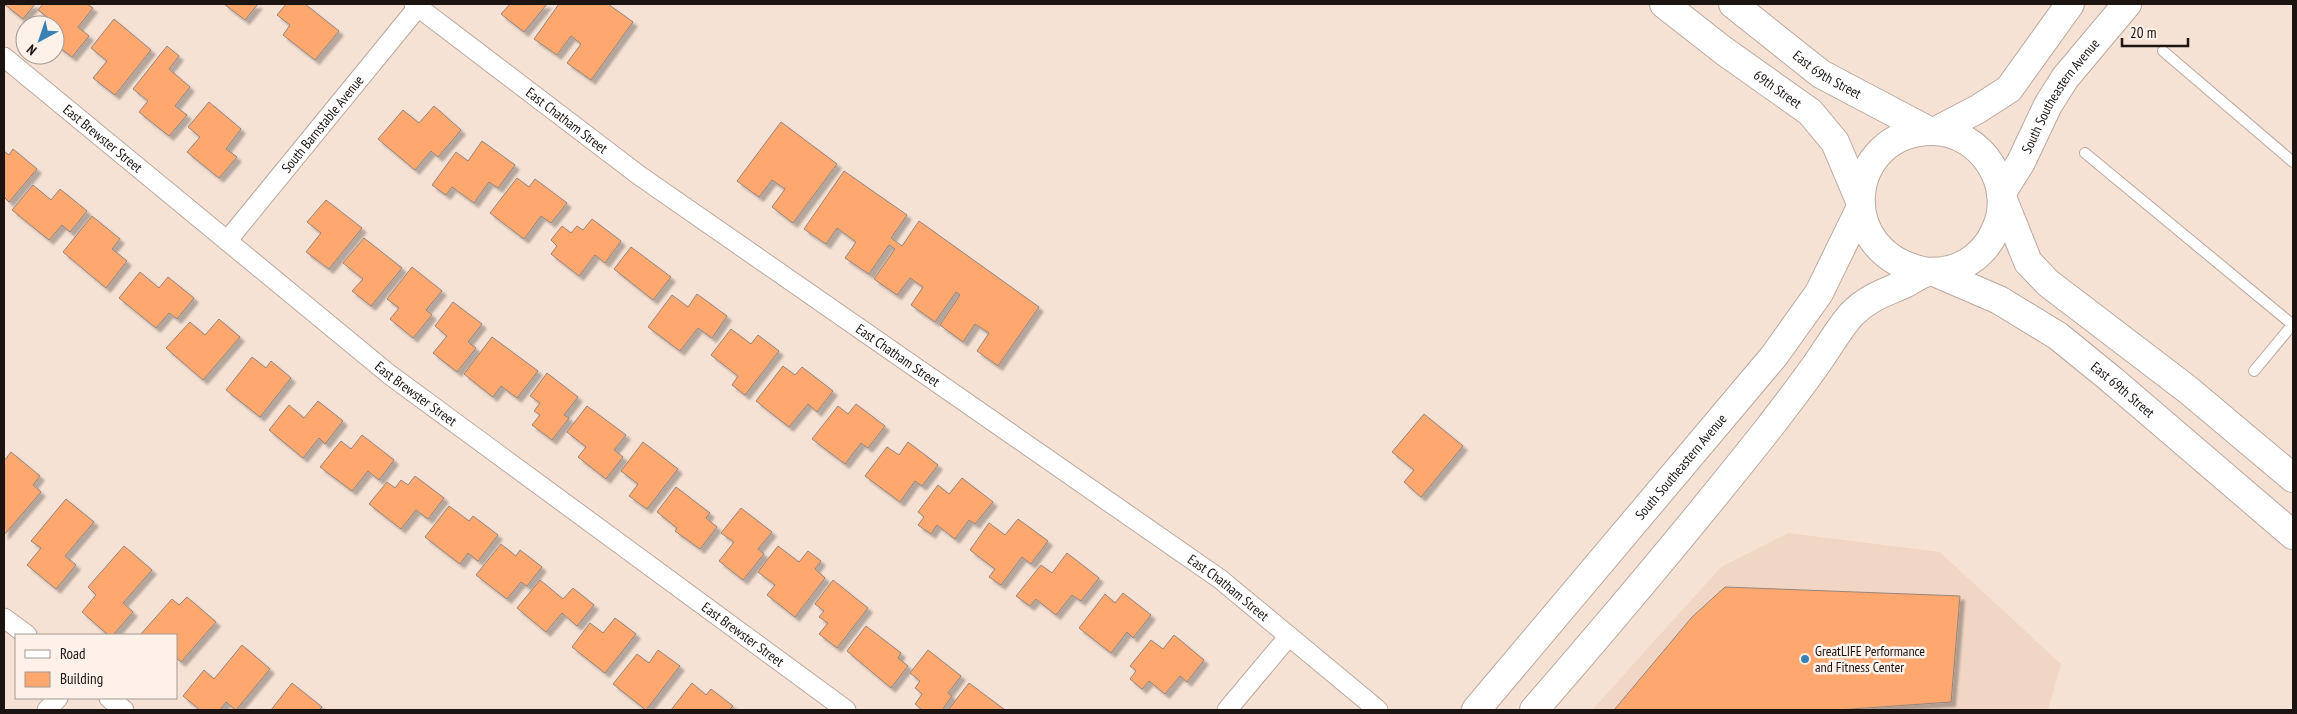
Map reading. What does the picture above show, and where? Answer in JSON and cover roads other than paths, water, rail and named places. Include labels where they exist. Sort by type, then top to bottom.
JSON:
[{"type":"main road","name":"69th Street","points":[[1664,4],[1724,51],[1810,112],[1835,142],[1861,204]]},
{"type":"main road","name":"East 69th Street","points":[[1733,4],[1821,74],[1933,131]]},
{"type":"main road","points":[[1933,131],[1978,109],[2009,89],[2070,4]]},
{"type":"main road","name":"South Southeastern Avenue","points":[[2002,196],[2021,162],[2048,105],[2065,78],[2127,4]]},
{"type":"main road","points":[[2002,196],[2001,214],[1996,230],[1987,245],[1976,257],[1961,266],[1945,271],[1931,272],[1911,269],[1896,262],[1882,252],[1864,224],[1861,204],[1867,171],[1881,152],[1899,138],[1914,133],[1933,131],[1953,134],[1968,141],[1982,152],[1992,165],[2028,262],[2048,284],[2187,389],[2293,478]]},
{"type":"main road","name":"South Southeastern Avenue","points":[[1476,710],[1774,356],[1819,293],[1861,204]]},
{"type":"main road","points":[[1534,710],[1768,429],[1851,316],[1872,297],[1931,272]]},
{"type":"main road","name":"East 69th Street","points":[[1931,272],[1999,300],[2058,336],[2293,535]]},
{"type":"street","name":"South Barnstable Avenue","points":[[227,241],[416,5]]},
{"type":"street","name":"East Chatham Street","points":[[416,5],[640,176],[1220,578],[1378,710]]},
{"type":"street","name":"East Brewster Street","points":[[4,57],[390,375],[846,710]]},
{"type":"street","points":[[4,618],[26,634]]},
{"type":"street","points":[[1227,710],[1289,636]]},
{"type":"street","points":[[47,710],[57,699]]},
{"type":"street","points":[[110,699],[124,710]]},
{"type":"lane","points":[[2163,51],[2293,162]]},
{"type":"lane","points":[[2085,153],[2293,325],[2254,371]]},
{"type":"place","name":"GreatLIFE Performance and Fitness Center","points":[[1805,659]]}]
